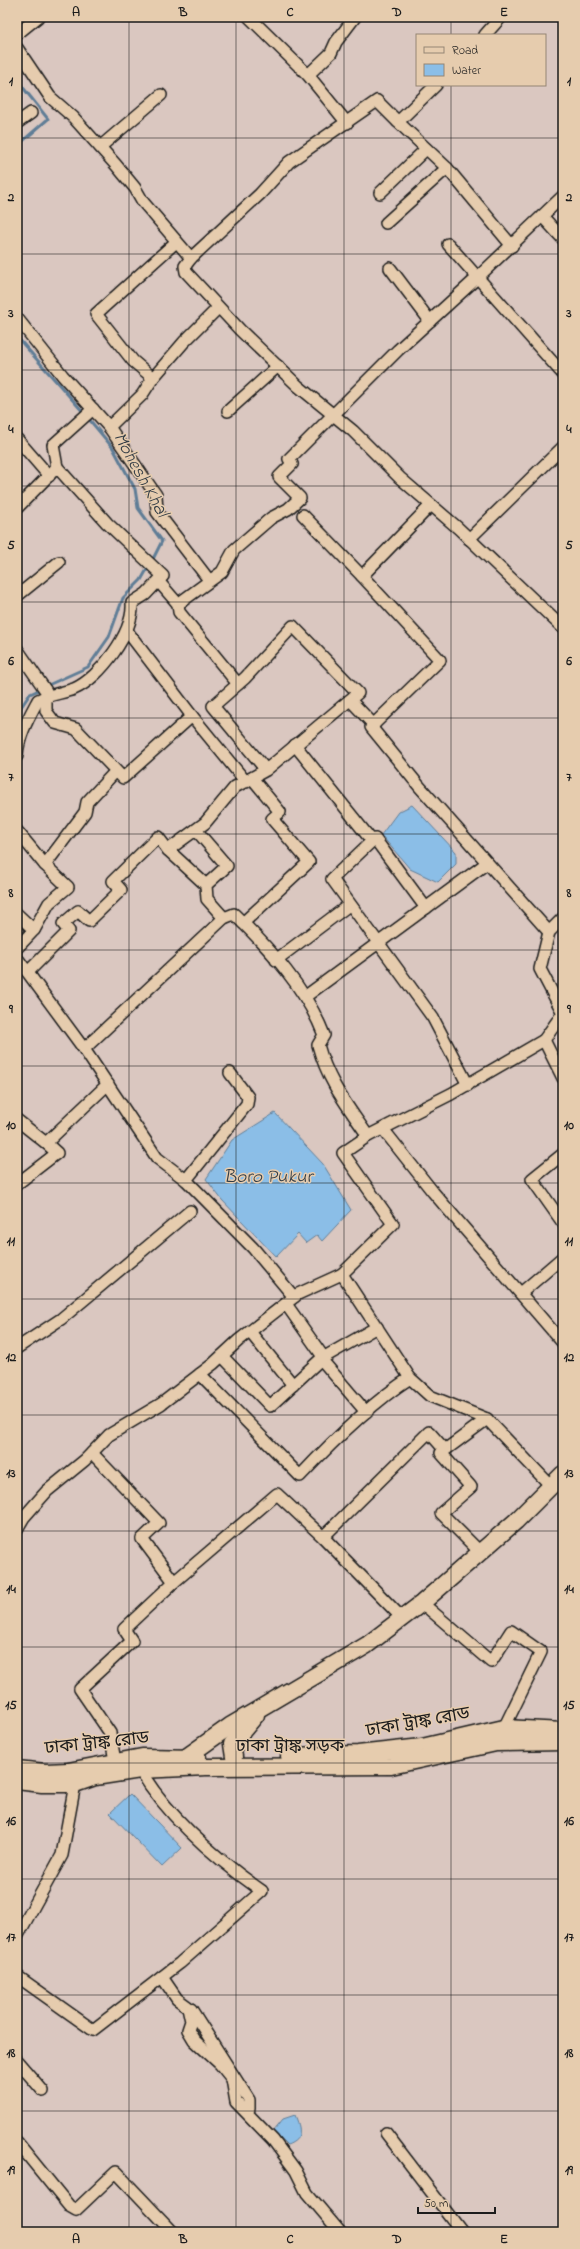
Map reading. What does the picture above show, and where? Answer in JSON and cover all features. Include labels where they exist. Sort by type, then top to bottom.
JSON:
[{"type":"main road","points":[[181,1764],[230,1726],[367,1645],[422,1603],[480,1552],[563,1474]]},
{"type":"main road","points":[[234,1757],[232,1744],[264,1706]]},
{"type":"main road","name":"ঢাকা ট্রাঙ্ক রোড","points":[[17,1769],[45,1772],[68,1771],[142,1757],[181,1764],[234,1757],[358,1754],[422,1747],[504,1728],[563,1731]]},
{"type":"main road","name":"ঢাকা ট্রাঙ্ক সড়ক","points":[[17,1781],[42,1784],[75,1784],[95,1777],[181,1764],[391,1766],[496,1743],[563,1742]]},
{"type":"street","points":[[17,34],[38,17]]},
{"type":"street","points":[[249,17],[308,75],[347,123]]},
{"type":"street","points":[[308,75],[331,53],[336,42],[355,17]]},
{"type":"street","points":[[486,34],[501,17]]},
{"type":"street","points":[[17,48],[50,97],[73,117],[100,147],[135,188],[143,202],[191,258]]},
{"type":"street","points":[[398,122],[435,86]]},
{"type":"street","points":[[100,147],[161,95]]},
{"type":"street","points":[[512,246],[447,168],[376,102],[289,162],[260,194],[191,258],[185,266],[186,272],[218,308],[310,398],[353,431],[400,478],[469,539],[563,628]]},
{"type":"street","points":[[17,123],[31,113]]},
{"type":"street","points":[[380,193],[426,149]]},
{"type":"street","points":[[386,222],[447,168]]},
{"type":"street","points":[[178,604],[222,572],[234,550],[271,518],[288,509],[300,498],[279,476],[292,464],[289,459],[332,415],[563,196]]},
{"type":"street","points":[[542,216],[563,238]]},
{"type":"street","points":[[153,378],[133,361],[96,314],[176,242]]},
{"type":"street","points":[[448,244],[563,374]]},
{"type":"street","points":[[390,268],[430,321]]},
{"type":"street","points":[[109,427],[142,395],[153,378],[184,342],[218,308]]},
{"type":"street","points":[[17,318],[63,376],[109,427],[156,495],[157,512],[209,580]]},
{"type":"street","points":[[228,411],[278,366]]},
{"type":"street","points":[[17,756],[17,749],[27,721],[38,700],[73,689],[88,681],[104,664],[127,631],[133,609],[132,603],[159,582],[163,576],[107,523],[57,467],[53,445],[93,409]]},
{"type":"street","points":[[17,439],[49,476]]},
{"type":"street","points":[[469,539],[563,447]]},
{"type":"street","points":[[17,508],[57,467]]},
{"type":"street","points":[[362,576],[431,505]]},
{"type":"street","points":[[304,515],[440,660],[371,727],[487,863],[549,932]]},
{"type":"street","points":[[17,596],[59,562]]},
{"type":"street","points":[[159,582],[178,604],[179,612],[238,684]]},
{"type":"street","points":[[168,850],[205,823],[235,787],[266,770],[358,693],[293,626],[238,684],[213,706],[266,770]]},
{"type":"street","points":[[127,631],[192,716],[249,780],[280,812],[272,819],[309,862],[243,922]]},
{"type":"street","points":[[18,652],[47,696],[46,711],[55,723],[76,728],[115,772],[123,778],[192,716]]},
{"type":"street","points":[[350,700],[374,725]]},
{"type":"street","points":[[295,745],[372,841]]},
{"type":"street","points":[[45,866],[85,812],[87,802],[115,772]]},
{"type":"street","points":[[196,830],[227,866],[206,885]]},
{"type":"street","points":[[17,831],[45,866],[68,887],[49,903],[34,930],[17,948]]},
{"type":"street","points":[[28,972],[69,932],[63,924],[78,911],[89,921],[121,890],[113,881],[158,836],[168,850],[206,885],[207,899],[224,918]]},
{"type":"street","points":[[426,908],[375,839],[332,879],[349,905],[433,1018],[468,1085]]},
{"type":"street","points":[[306,996],[487,863]]},
{"type":"street","points":[[276,960],[349,905]]},
{"type":"street","points":[[17,914],[34,930]]},
{"type":"street","points":[[84,1049],[224,918],[234,914],[243,922],[306,996],[316,1014],[324,1035],[318,1045],[324,1066],[339,1096],[368,1136]]},
{"type":"street","points":[[17,1529],[24,1517],[47,1491],[92,1453],[109,1435],[147,1414],[200,1374],[290,1300],[342,1274],[393,1224],[343,1153],[368,1136],[468,1085],[544,1040],[563,1013],[540,970],[549,932],[563,918]]},
{"type":"street","points":[[17,958],[84,1049],[157,1158],[186,1180],[253,1248],[290,1300],[322,1359],[366,1412]]},
{"type":"street","points":[[544,1040],[563,1078]]},
{"type":"street","points":[[186,1180],[247,1104],[248,1097],[230,1073]]},
{"type":"street","points":[[46,1143],[108,1084]]},
{"type":"street","points":[[17,1120],[57,1153],[17,1184]]},
{"type":"street","points":[[383,1129],[433,1192],[563,1343]]},
{"type":"street","points":[[562,1219],[532,1179],[563,1154]]},
{"type":"street","points":[[17,1348],[61,1319],[190,1211]]},
{"type":"street","points":[[521,1294],[563,1257]]},
{"type":"street","points":[[342,1274],[410,1378],[430,1396],[487,1419],[551,1486]]},
{"type":"street","points":[[222,1356],[270,1406],[322,1359],[377,1327]]},
{"type":"street","points":[[250,1332],[293,1385]]},
{"type":"street","points":[[200,1374],[300,1476],[382,1396],[410,1378]]},
{"type":"street","points":[[480,1552],[441,1513],[471,1487],[441,1453],[487,1419]]},
{"type":"street","points":[[323,1537],[429,1432],[445,1450]]},
{"type":"street","points":[[92,1453],[159,1523],[142,1539],[174,1582]]},
{"type":"street","points":[[116,1761],[110,1733],[80,1689],[132,1641],[124,1629],[174,1582],[277,1494],[323,1537],[402,1618]]},
{"type":"street","points":[[422,1603],[491,1662],[511,1632],[541,1652],[504,1728]]},
{"type":"street","points":[[17,1976],[93,2030],[165,1975],[262,1891],[212,1852],[154,1792],[140,1770]]},
{"type":"street","points":[[17,1937],[62,1855],[75,1784]]},
{"type":"street","points":[[165,1975],[236,2078],[248,2100],[249,2109]]},
{"type":"street","points":[[165,1975],[177,1999],[188,2007],[191,2021],[188,2030],[194,2040],[220,2064],[232,2079],[236,2102],[273,2140],[296,2171],[307,2193],[336,2231]]},
{"type":"street","points":[[17,2061],[43,2091]]},
{"type":"street","points":[[386,2133],[462,2232]]},
{"type":"street","points":[[17,2142],[69,2206],[76,2210],[116,2172],[173,2232]]},
{"type":"water","points":[[412,805],[456,852],[456,864],[438,882],[410,869],[381,835],[398,812]]},
{"type":"water","name":"Boro Pukur","points":[[275,1113],[323,1164],[351,1210],[322,1241],[317,1235],[306,1243],[298,1234],[276,1257],[222,1200],[206,1179],[232,1140]]},
{"type":"water","points":[[130,1794],[182,1848],[162,1867],[110,1813]]},
{"type":"water","points":[[295,2115],[299,2125],[298,2137],[292,2143],[287,2145],[273,2131],[283,2119]]},
{"type":"waterway","name":"Mohesh Khal","points":[[17,80],[48,119],[17,146]]},
{"type":"waterway","name":"Mohesh Khal","points":[[17,337],[84,413]]},
{"type":"waterway","name":"Mohesh Khal","points":[[88,418],[113,448],[135,489],[138,508],[162,541],[152,561]]},
{"type":"waterway","name":"Mohesh Khal","points":[[46,686],[88,667],[109,637],[123,598],[141,580],[149,566]]},
{"type":"waterway","name":"Mohesh Khal","points":[[17,713],[30,694],[41,689]]}]
